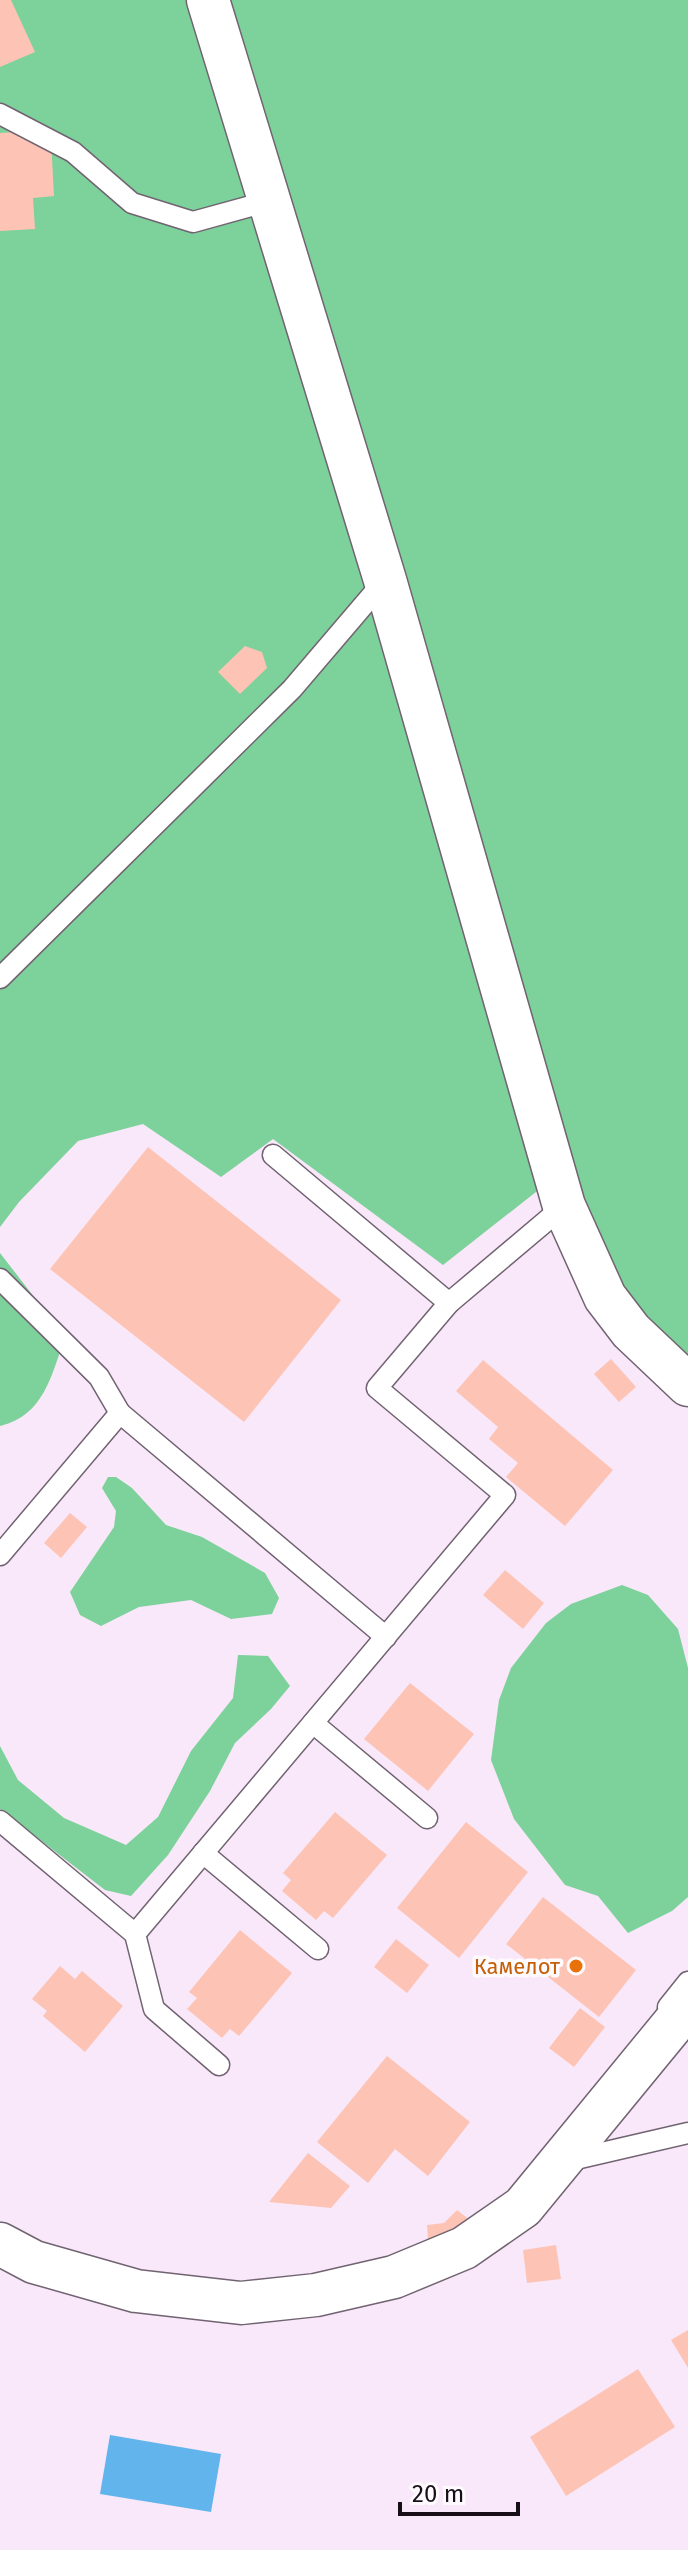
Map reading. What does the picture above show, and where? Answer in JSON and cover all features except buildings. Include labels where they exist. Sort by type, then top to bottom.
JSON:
[{"type":"street","points":[[208,0],[385,580],[564,1206],[605,1297],[631,1331],[688,1385]]},
{"type":"street","points":[[0,2244],[34,2262],[136,2291],[241,2303],[316,2295],[394,2277],[464,2248],[523,2207],[688,2006]]},
{"type":"lane","points":[[0,114],[73,152],[132,203],[193,222],[269,201]]},
{"type":"lane","points":[[0,978],[292,689],[385,580]]},
{"type":"lane","points":[[273,1155],[449,1303]]},
{"type":"lane","points":[[135,1934],[505,1495],[377,1388],[449,1303],[564,1206]]},
{"type":"lane","points":[[0,1279],[99,1377],[120,1413],[386,1637]]},
{"type":"lane","points":[[0,1554],[120,1413]]},
{"type":"lane","points":[[313,1723],[427,1818]]},
{"type":"lane","points":[[0,1821],[135,1934],[154,2009],[219,2065]]},
{"type":"lane","points":[[203,1853],[318,1949]]},
{"type":"lane","points":[[688,1982],[548,2154],[559,2163],[688,2133]]},
{"type":"green space","points":[[0,0],[688,0],[688,1356],[618,1289],[569,1166],[443,1265],[273,1139],[221,1177],[143,1124],[78,1141],[19,1202],[0,1227]]},
{"type":"green space","points":[[0,1253],[65,1337],[50,1379],[36,1403],[15,1421],[0,1426]]},
{"type":"green space","points":[[108,1477],[116,1477],[132,1488],[166,1525],[202,1537],[265,1573],[279,1598],[272,1614],[231,1619],[191,1600],[139,1607],[101,1626],[80,1615],[70,1592],[114,1527],[116,1511],[102,1488]]},
{"type":"green space","points":[[622,1585],[648,1595],[678,1629],[688,1668],[688,1897],[672,1911],[628,1933],[598,1896],[565,1885],[514,1819],[491,1760],[499,1700],[511,1668],[546,1623],[571,1604]]},
{"type":"green space","points":[[238,1655],[268,1656],[290,1686],[235,1743],[210,1791],[168,1855],[131,1896],[105,1890],[0,1809],[0,1746],[18,1780],[64,1818],[126,1845],[158,1817],[191,1751],[233,1698]]},
{"type":"water","points":[[110,2435],[221,2454],[211,2512],[100,2494]]},
{"type":"place","name":"Камелот","points":[[576,1966]]}]
